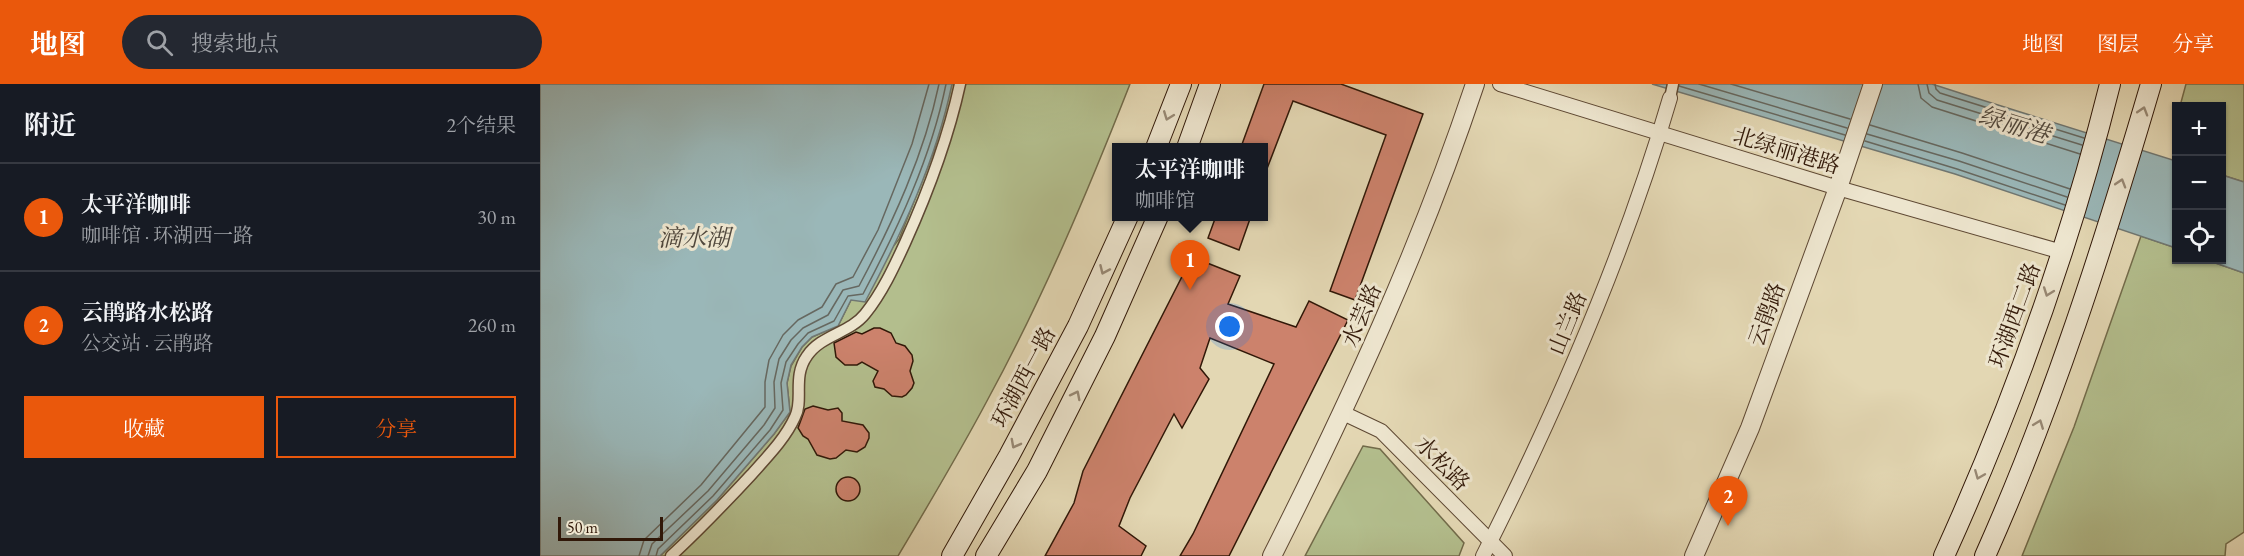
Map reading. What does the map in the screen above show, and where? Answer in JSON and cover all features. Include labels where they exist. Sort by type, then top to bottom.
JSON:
[{"type":"main road","points":[[1158,143],[1181,84]]},
{"type":"main road","points":[[1188,143],[1210,84]]},
{"type":"main road","points":[[1985,556],[2055,383],[2107,228],[2151,84]]},
{"type":"main road","name":"环湖西二路","points":[[1944,556],[1966,508],[2016,380],[2062,252],[2100,126],[2106,85]]},
{"type":"main road","name":"环湖西一路","points":[[952,556],[1009,456],[1078,326],[1126,221]]},
{"type":"main road","points":[[986,556],[1037,471],[1105,336],[1156,221]]},
{"type":"street","points":[[671,556],[716,513],[781,439],[797,416],[799,378],[807,355],[831,335],[858,324],[890,274],[912,226],[941,151],[960,84]]},
{"type":"street","name":"水芸路","points":[[1272,556],[1343,413],[1422,232],[1475,84]]},
{"type":"street","name":"北绿丽港路","points":[[1500,84],[1838,188],[2062,252]]},
{"type":"street","name":"云鹃路","points":[[1694,556],[1750,428],[1838,188],[1873,84]]},
{"type":"street","name":"山兰路","points":[[1483,556],[1535,453],[1579,350],[1620,245],[1660,133],[1672,91]]},
{"type":"street","name":"水松路","points":[[1343,413],[1381,431],[1505,556]]},
{"type":"green space","points":[[952,84],[1130,84],[1081,204],[1008,361],[898,556],[660,556],[717,500],[774,434],[790,412],[787,383],[791,366],[802,347],[812,337],[838,326],[851,300],[899,239],[934,151]]},
{"type":"green space","points":[[2186,84],[2244,84],[2244,182],[2226,176],[2226,102],[2181,102]]},
{"type":"green space","points":[[2141,236],[2172,247],[2172,264],[2218,264],[2244,273],[2244,532],[2226,544],[2225,556],[2022,556],[2074,427]]},
{"type":"green space","points":[[1363,446],[1380,449],[1464,543],[1459,556],[1305,556]]},
{"type":"water","name":"滴水湖","points":[[540,84],[952,84],[927,169],[892,250],[865,302],[851,300],[838,326],[812,337],[802,347],[791,365],[787,383],[790,412],[717,500],[660,556],[540,556]]},
{"type":"water","name":"绿丽港","points":[[1652,84],[1932,84],[2172,160],[2172,247],[1955,174]]},
{"type":"water","points":[[2226,176],[2244,182],[2244,273],[2218,264],[2226,264]]},
{"type":"building","points":[[1264,84],[1341,84],[1423,114],[1355,300],[1330,291],[1386,135],[1293,101],[1268,166],[1268,143],[1242,143]]},
{"type":"building","points":[[1214,221],[1249,221],[1239,250],[1208,238]]},
{"type":"building","points":[[1192,257],[1240,276],[1228,304],[1296,327],[1309,301],[1348,320],[1229,556],[1180,556],[1193,534],[1274,364],[1210,338],[1200,368],[1209,379],[1182,428],[1174,414],[1130,498],[1119,526],[1146,546],[1141,556],[1045,556],[1074,503],[1083,471]]},
{"type":"building","points":[[874,328],[891,333],[896,343],[905,346],[912,355],[910,371],[914,383],[902,397],[892,396],[884,389],[875,387],[873,381],[878,371],[862,362],[857,365],[845,365],[836,357],[834,343],[856,332],[862,334]]},
{"type":"building","points":[[813,406],[828,410],[838,408],[842,413],[842,421],[863,425],[869,433],[865,447],[857,452],[846,450],[836,458],[830,459],[817,455],[808,439],[798,428],[805,409]]},
{"type":"building","points":[[848,477],[857,480],[860,489],[857,498],[848,501],[839,498],[836,489],[839,480]]},
{"type":"place","name":"太平洋咖啡","points":[[1190,290]]},
{"type":"place","name":"云鹃路水松路","points":[[1728,526]]}]
